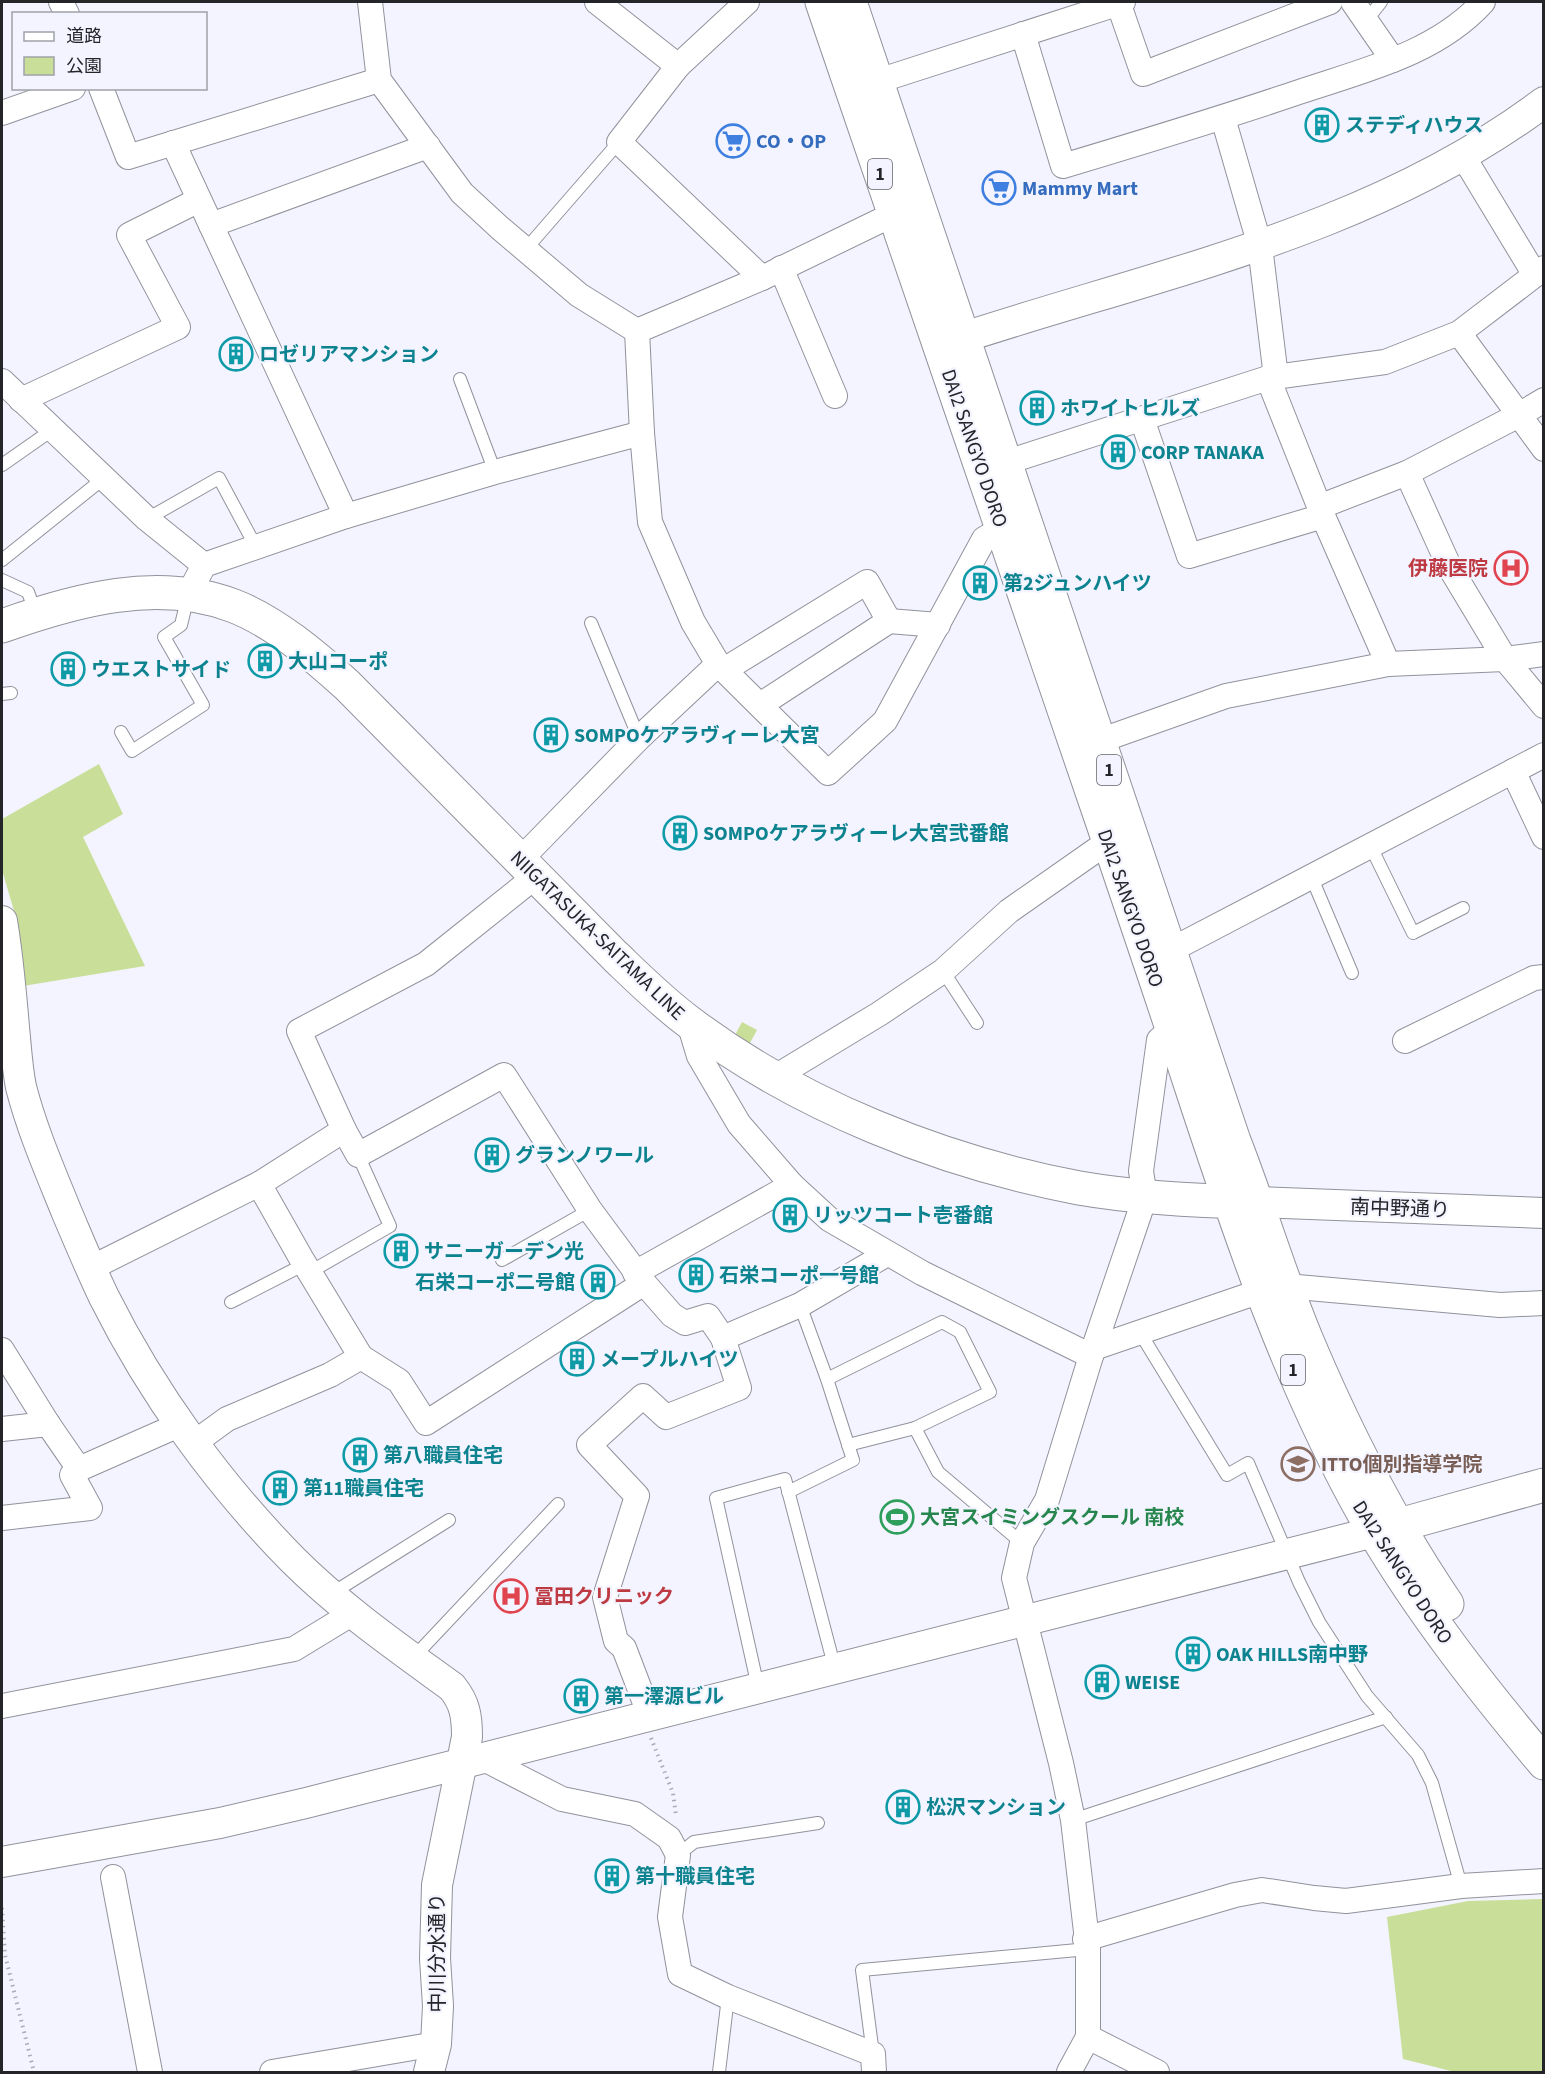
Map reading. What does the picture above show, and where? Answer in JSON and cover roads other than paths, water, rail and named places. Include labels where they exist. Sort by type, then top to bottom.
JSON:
[{"type":"main road","name":"DAI2 SANGYO DORO","points":[[822,2],[894,214],[1007,462],[1171,950],[1243,1202]]},
{"type":"main road","name":"DAI2 SANGYO DORO","points":[[850,2],[878,81],[1003,528],[1172,1029],[1243,1202],[1274,1288],[1307,1341],[1368,1471],[1386,1528],[1429,1617],[1488,1697],[1544,1763]]},
{"type":"main road","name":"NIIGATASUKA-SAITAMA LINE","points":[[2,626],[36,614],[100,597],[152,593],[188,595],[235,606],[308,650],[347,685],[615,956],[689,1023],[775,1077],[851,1118],[931,1148],[1011,1172],[1080,1188],[1145,1197],[1243,1202]]},
{"type":"main road","points":[[1386,1528],[1544,1485]]},
{"type":"main road","name":"DAI2 SANGYO DORO","points":[[1386,1528],[1446,1602],[1505,1684],[1544,1730]]},
{"type":"street","points":[[370,2],[379,80],[462,192],[579,295],[637,331]]},
{"type":"street","points":[[597,2],[678,66]]},
{"type":"street","points":[[747,2],[678,66],[619,142],[771,273],[835,396]]},
{"type":"street","points":[[878,81],[1120,2],[1143,74],[1330,2]]},
{"type":"street","points":[[1023,34],[1063,166],[1223,118],[1393,60],[1425,46],[1468,18],[1483,2]]},
{"type":"street","points":[[1359,11],[1393,60]]},
{"type":"street","points":[[102,90],[128,157],[379,80]]},
{"type":"street","points":[[2,113],[67,90]]},
{"type":"street","points":[[952,341],[1260,246],[1315,226],[1374,200],[1462,156],[1544,102]]},
{"type":"street","points":[[1223,118],[1260,246],[1272,377],[1321,511],[1388,664]]},
{"type":"street","points":[[173,143],[345,516]]},
{"type":"street","points":[[211,225],[428,146]]},
{"type":"street","points":[[1007,462],[1272,377],[1385,362],[1458,333],[1539,272],[1462,156]]},
{"type":"street","points":[[21,400],[178,327],[129,235],[199,200]]},
{"type":"street","points":[[637,331],[771,273],[894,214]]},
{"type":"street","points":[[637,331],[642,433],[650,522],[693,622],[721,667],[828,773],[885,721],[984,539],[1003,528]]},
{"type":"street","points":[[1458,333],[1544,449]]},
{"type":"street","points":[[2,381],[147,519],[204,565]]},
{"type":"street","points":[[1142,419],[1189,556],[1321,511],[1407,473],[1544,400]]},
{"type":"street","points":[[188,595],[204,565],[345,516],[495,472],[642,433]]},
{"type":"street","points":[[1407,473],[1449,566],[1505,659],[1544,706]]},
{"type":"street","points":[[646,1717],[624,1648],[616,1641],[605,1597],[637,1496],[589,1444],[643,1396],[666,1417],[739,1388],[723,1338],[708,1316],[685,1323],[672,1315],[639,1278],[590,1210],[504,1075],[358,1155],[344,1130],[299,1030],[426,964],[528,868],[639,738],[721,667],[867,582],[889,621]]},
{"type":"street","points":[[760,705],[889,621],[938,625]]},
{"type":"street","points":[[1099,741],[1226,696],[1388,664],[1505,659],[1544,654]]},
{"type":"street","points":[[1171,950],[1544,755]]},
{"type":"street","points":[[1513,771],[1544,837]]},
{"type":"street","points":[[775,1077],[879,1014],[943,971],[1009,911],[1108,841]]},
{"type":"street","name":"中川分水通り","points":[[2,921],[9,1059],[21,1085],[35,1135],[91,1268],[134,1352],[187,1433],[243,1506],[293,1560],[353,1613],[452,1687],[462,1700],[467,1716],[467,1737],[472,1760],[437,1885],[435,1958],[438,2006],[432,2058]]},
{"type":"street","points":[[1405,1041],[1534,978],[1544,976]]},
{"type":"street","points":[[689,1023],[699,1056],[739,1124],[792,1185],[830,1219],[887,1254],[965,1295],[1093,1352],[1139,1331],[1274,1288],[1500,1305],[1544,1303]]},
{"type":"street","points":[[1069,2073],[1088,2037],[1086,1944],[1073,1820],[1061,1763],[1014,1578],[1022,1543],[1047,1500],[1145,1197],[1141,1171],[1159,1040],[1172,1029]]},
{"type":"street","points":[[91,1268],[259,1184],[344,1130]]},
{"type":"street","points":[[259,1184],[361,1357],[399,1381],[426,1423],[639,1278],[792,1185]]},
{"type":"street","name":"南中野通り","points":[[1243,1202],[1544,1214]]},
{"type":"street","points":[[723,1338],[800,1305],[887,1254]]},
{"type":"street","points":[[2,1350],[48,1424],[79,1468]]},
{"type":"street","points":[[2,1518],[90,1509],[72,1475],[79,1468],[227,1419],[330,1375],[361,1357]]},
{"type":"street","points":[[2,1429],[48,1424]]},
{"type":"street","points":[[2,1862],[220,1823],[836,1670],[1386,1528]]},
{"type":"street","points":[[2,1706],[294,1649],[353,1613]]},
{"type":"street","points":[[472,1760],[562,1799],[635,1814],[669,1838],[679,1854],[670,1917],[680,1974],[873,2063]]},
{"type":"street","points":[[113,1877],[150,2073]]},
{"type":"street","points":[[1086,1944],[1235,1895],[1262,1890],[1347,1901],[1461,1886],[1544,1881]]},
{"type":"street","points":[[1088,2037],[1157,2073]]},
{"type":"street","points":[[272,2073],[432,2058]]},
{"type":"lane","points":[[1359,11],[1382,2]]},
{"type":"lane","points":[[526,249],[619,142]]},
{"type":"lane","points":[[460,379],[495,472]]},
{"type":"lane","points":[[2,465],[52,430]]},
{"type":"lane","points":[[2,560],[104,478]]},
{"type":"lane","points":[[147,519],[219,478],[256,547]]},
{"type":"lane","points":[[2,580],[28,592],[36,614]]},
{"type":"lane","points":[[121,732],[132,750],[203,705],[164,637],[181,625],[188,595]]},
{"type":"lane","points":[[591,623],[639,738]]},
{"type":"lane","points":[[1370,845],[1413,933],[1463,908]]},
{"type":"lane","points":[[1311,876],[1352,973]]},
{"type":"lane","points":[[943,971],[977,1023]]},
{"type":"lane","points":[[231,1302],[307,1268],[390,1226],[358,1155]]},
{"type":"lane","points":[[502,1260],[590,1210]]},
{"type":"lane","points":[[788,1492],[853,1460],[800,1305]]},
{"type":"lane","points":[[827,1379],[942,1322],[960,1332],[990,1392],[915,1428],[848,1445]]},
{"type":"lane","points":[[1139,1331],[1227,1475],[1248,1463],[1319,1622],[1367,1696],[1418,1755],[1432,1783],[1461,1886]]},
{"type":"lane","points":[[915,1428],[938,1472],[1022,1543]]},
{"type":"lane","points":[[759,1689],[716,1498],[784,1479],[836,1670]]},
{"type":"lane","points":[[413,1658],[558,1504]]},
{"type":"lane","points":[[330,1594],[449,1520]]},
{"type":"lane","points":[[1073,1820],[1386,1717]]},
{"type":"lane","points":[[679,1854],[694,1842],[818,1823]]},
{"type":"lane","points":[[873,2063],[862,1970],[1086,1944]]},
{"type":"lane","points":[[719,2073],[728,1997]]},
{"type":"place","name":"ステディハウス","points":[[1322,125]]},
{"type":"place","name":"CO・OP","points":[[733,141]]},
{"type":"place","name":"Mammy Mart","points":[[999,188]]},
{"type":"place","name":"ロゼリアマンション","points":[[236,354]]},
{"type":"place","name":"ホワイトヒルズ","points":[[1037,408]]},
{"type":"place","name":"CORP TANAKA","points":[[1118,452]]},
{"type":"place","name":"伊藤医院","points":[[1511,568]]},
{"type":"place","name":"第2ジュンハイツ","points":[[980,583]]},
{"type":"place","name":"大山コーポ","points":[[265,661]]},
{"type":"place","name":"ウエストサイド","points":[[68,669]]},
{"type":"place","name":"SOMPOケアラヴィーレ大宮","points":[[551,735]]},
{"type":"place","name":"SOMPOケアラヴィーレ大宮弐番館","points":[[680,833]]},
{"type":"place","name":"グランノワール","points":[[492,1155]]},
{"type":"place","name":"リッツコート壱番館","points":[[790,1215]]},
{"type":"place","name":"サニーガーデン光","points":[[401,1251]]},
{"type":"place","name":"石栄コーポ一号館","points":[[696,1275]]},
{"type":"place","name":"石栄コーポ二号館","points":[[598,1282]]},
{"type":"place","name":"メープルハイツ","points":[[577,1359]]},
{"type":"place","name":"第八職員住宅","points":[[360,1455]]},
{"type":"place","name":"ITTO個別指導学院","points":[[1298,1464]]},
{"type":"place","name":"第11職員住宅","points":[[280,1488]]},
{"type":"place","name":"大宮スイミングスクール 南校","points":[[897,1517]]},
{"type":"place","name":"冨田クリニック","points":[[511,1596]]},
{"type":"place","name":"OAK HILLS南中野","points":[[1193,1654]]},
{"type":"place","name":"WEISE","points":[[1102,1682]]},
{"type":"place","name":"第一澤源ビル","points":[[581,1696]]},
{"type":"place","name":"松沢マンション","points":[[903,1807]]},
{"type":"place","name":"第十職員住宅","points":[[612,1876]]}]
